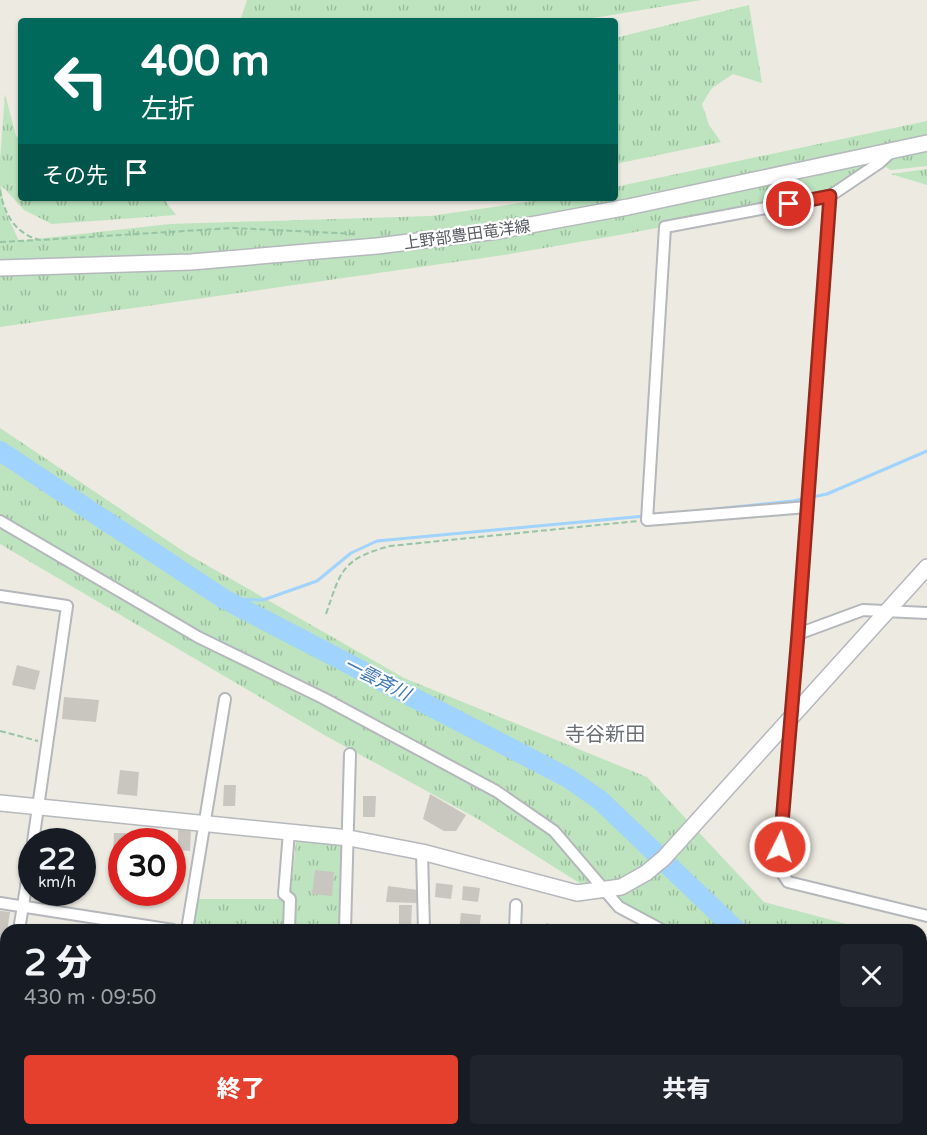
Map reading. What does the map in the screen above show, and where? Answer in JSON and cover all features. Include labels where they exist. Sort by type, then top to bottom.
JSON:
[{"type":"street","name":"上野部豊田竜洋線","points":[[0,268],[191,262],[377,246],[498,231],[628,207],[927,143]]},
{"type":"street","points":[[807,507],[647,520],[665,227],[830,196],[879,163],[892,151]]},
{"type":"street","points":[[830,196],[798,634],[778,867],[788,882],[927,916]]},
{"type":"street","points":[[0,521],[198,637],[323,698],[496,791],[554,831],[627,912],[650,924]]},
{"type":"street","points":[[0,803],[349,838],[422,852],[561,890],[577,893],[606,891],[630,883],[664,858],[927,567]]},
{"type":"street","points":[[0,596],[67,606],[35,828]]},
{"type":"street","points":[[798,634],[863,610],[888,609],[927,613]]},
{"type":"street","points":[[188,924],[225,699]]},
{"type":"street","points":[[345,924],[350,754]]},
{"type":"street","points":[[289,832],[284,894],[290,899],[289,924]]},
{"type":"street","points":[[422,852],[424,924]]},
{"type":"street","points":[[0,903],[134,924]]},
{"type":"street","points":[[515,924],[516,905]]},
{"type":"street","points":[[20,924],[23,907]]},
{"type":"path","points":[[0,190],[2,204],[13,222],[25,236],[40,240]]},
{"type":"path","points":[[0,242],[233,228],[363,234]]},
{"type":"path","points":[[326,614],[343,569],[371,551],[390,546],[647,520]]},
{"type":"path","points":[[0,730],[47,743]]},
{"type":"green space","points":[[247,0],[701,0],[594,18],[241,18]]},
{"type":"green space","points":[[749,5],[762,83],[733,74],[712,88],[702,104],[709,125],[721,142],[618,163],[618,37]]},
{"type":"green space","points":[[5,94],[18,138],[18,201],[165,201],[176,215],[52,224],[24,210],[1,185],[4,209],[19,241],[170,224],[431,216],[534,201],[618,201],[618,186],[927,121],[927,166],[891,170],[879,163],[830,196],[504,255],[0,327],[0,160]]},
{"type":"green space","points":[[927,169],[927,185],[891,174]]},
{"type":"green space","points":[[0,428],[189,555],[404,678],[647,777],[764,902],[846,924],[644,924],[478,819],[326,736],[0,544]]},
{"type":"green space","points":[[297,833],[349,838],[339,924],[192,924],[192,899],[290,899]]},
{"type":"building","points":[[17,665],[40,671],[35,690],[12,685]]},
{"type":"building","points":[[64,697],[99,700],[96,722],[62,719]]},
{"type":"building","points":[[120,770],[139,772],[137,796],[117,794]]},
{"type":"building","points":[[224,785],[236,785],[235,806],[223,806]]},
{"type":"building","points":[[430,794],[466,815],[456,831],[444,831],[423,819]]},
{"type":"building","points":[[363,796],[376,796],[375,817],[363,817]]},
{"type":"building","points":[[186,829],[191,829],[190,851],[186,851]]},
{"type":"building","points":[[315,870],[334,872],[332,896],[312,894]]},
{"type":"building","points":[[436,883],[453,885],[451,899],[435,897]]},
{"type":"building","points":[[388,886],[418,890],[417,903],[386,902]]},
{"type":"building","points":[[463,886],[480,888],[478,902],[462,900]]},
{"type":"building","points":[[399,905],[412,905],[411,924],[399,924]]},
{"type":"building","points":[[0,911],[10,912],[8,924],[0,924]]},
{"type":"building","points":[[461,913],[481,915],[480,924],[460,924]]},
{"type":"waterway","name":"一雲斉川","points":[[0,451],[224,599],[568,778],[600,800],[730,924]]},
{"type":"waterway","points":[[687,512],[793,501],[827,494],[927,451]]},
{"type":"waterway","points":[[224,599],[263,600],[317,581],[351,553],[377,541],[645,516]]},
{"type":"district","name":"寺谷新田","points":[[605,734]]},
{"type":"route","points":[[780,847],[830,196],[789,204]]}]
